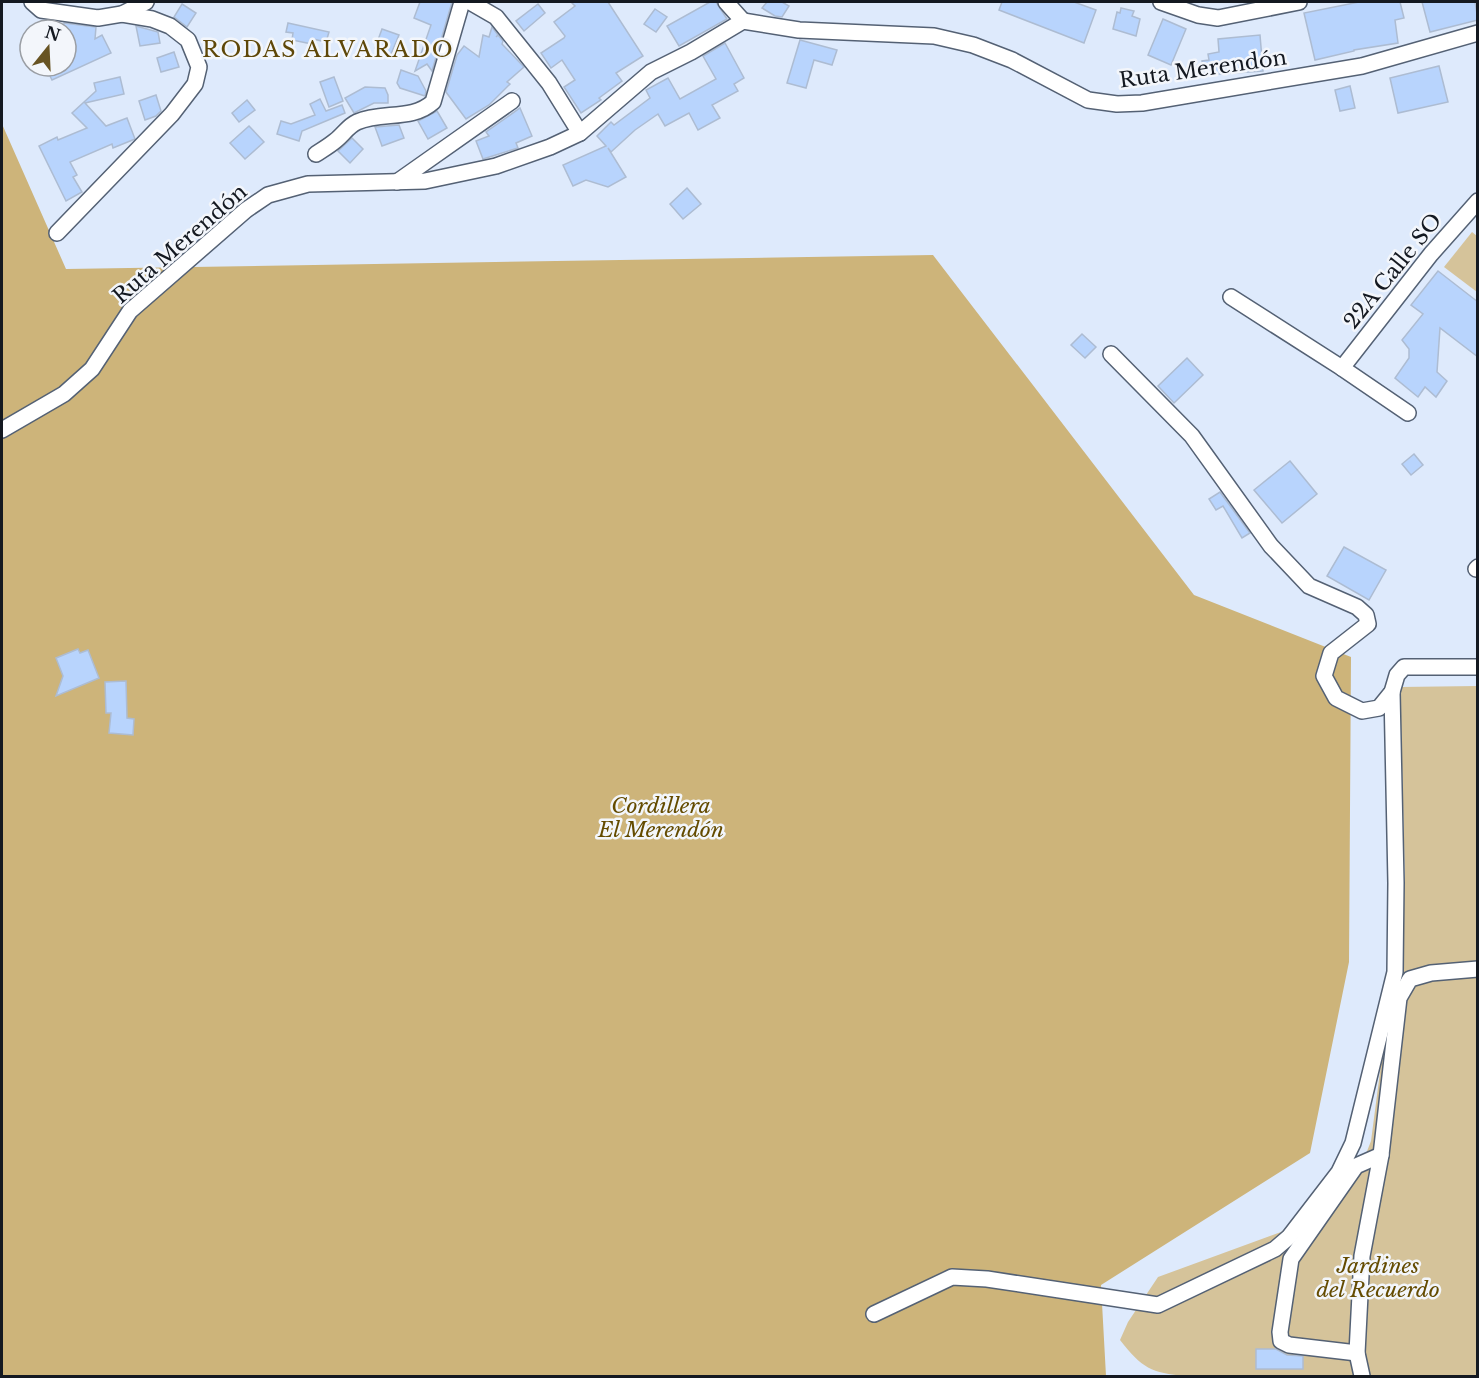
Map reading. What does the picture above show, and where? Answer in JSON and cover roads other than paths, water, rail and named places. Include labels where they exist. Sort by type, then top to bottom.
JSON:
[{"type":"street","points":[[32,2],[41,10],[98,18],[122,14],[146,2]]},
{"type":"street","points":[[316,154],[354,123],[375,116],[415,114],[433,102],[462,2]]},
{"type":"street","points":[[470,2],[496,17],[549,83],[580,133]]},
{"type":"street","points":[[726,2],[743,21]]},
{"type":"street","points":[[1161,2],[1198,15],[1218,18],[1299,2]]},
{"type":"street","points":[[57,233],[172,114],[195,84],[199,67],[188,40],[170,26],[152,19],[122,14]]},
{"type":"street","name":"Ruta Merendón","points":[[2,430],[64,394],[92,369],[130,311],[246,210],[268,195],[308,184],[425,181],[496,166],[550,147],[580,133],[651,72],[692,52],[743,21],[799,30],[934,36],[973,45],[1012,60],[1088,100],[1117,104],[1142,103],[1362,66],[1478,33]]},
{"type":"street","points":[[397,182],[512,101]]},
{"type":"street","name":"22A Calle SO","points":[[1342,368],[1431,254],[1478,201]]},
{"type":"street","points":[[1231,297],[1408,413]]},
{"type":"street","points":[[1111,354],[1192,436],[1271,546],[1302,578],[1310,585],[1357,607],[1366,615],[1368,624],[1331,653],[1324,676],[1336,698],[1362,711],[1379,708],[1392,692]]},
{"type":"street","points":[[874,1314],[952,1277],[987,1279],[1158,1305],[1275,1249],[1288,1237],[1339,1172],[1353,1143],[1395,972],[1396,883],[1392,692],[1397,675],[1404,667],[1478,667]]},
{"type":"street","points":[[1362,1377],[1357,1353],[1362,1256],[1381,1155],[1399,998],[1410,979],[1431,973],[1478,969]]},
{"type":"street","points":[[1357,1353],[1288,1345],[1281,1341],[1280,1332],[1291,1259],[1356,1166],[1381,1155]]},
{"type":"district","name":"RODAS ALVARADO","points":[[328,49]]},
{"type":"park label","name":"Cordillera El Merendón","points":[[661,818]]},
{"type":"park label","name":"Jardines del Recuerdo","points":[[1378,1278]]}]
